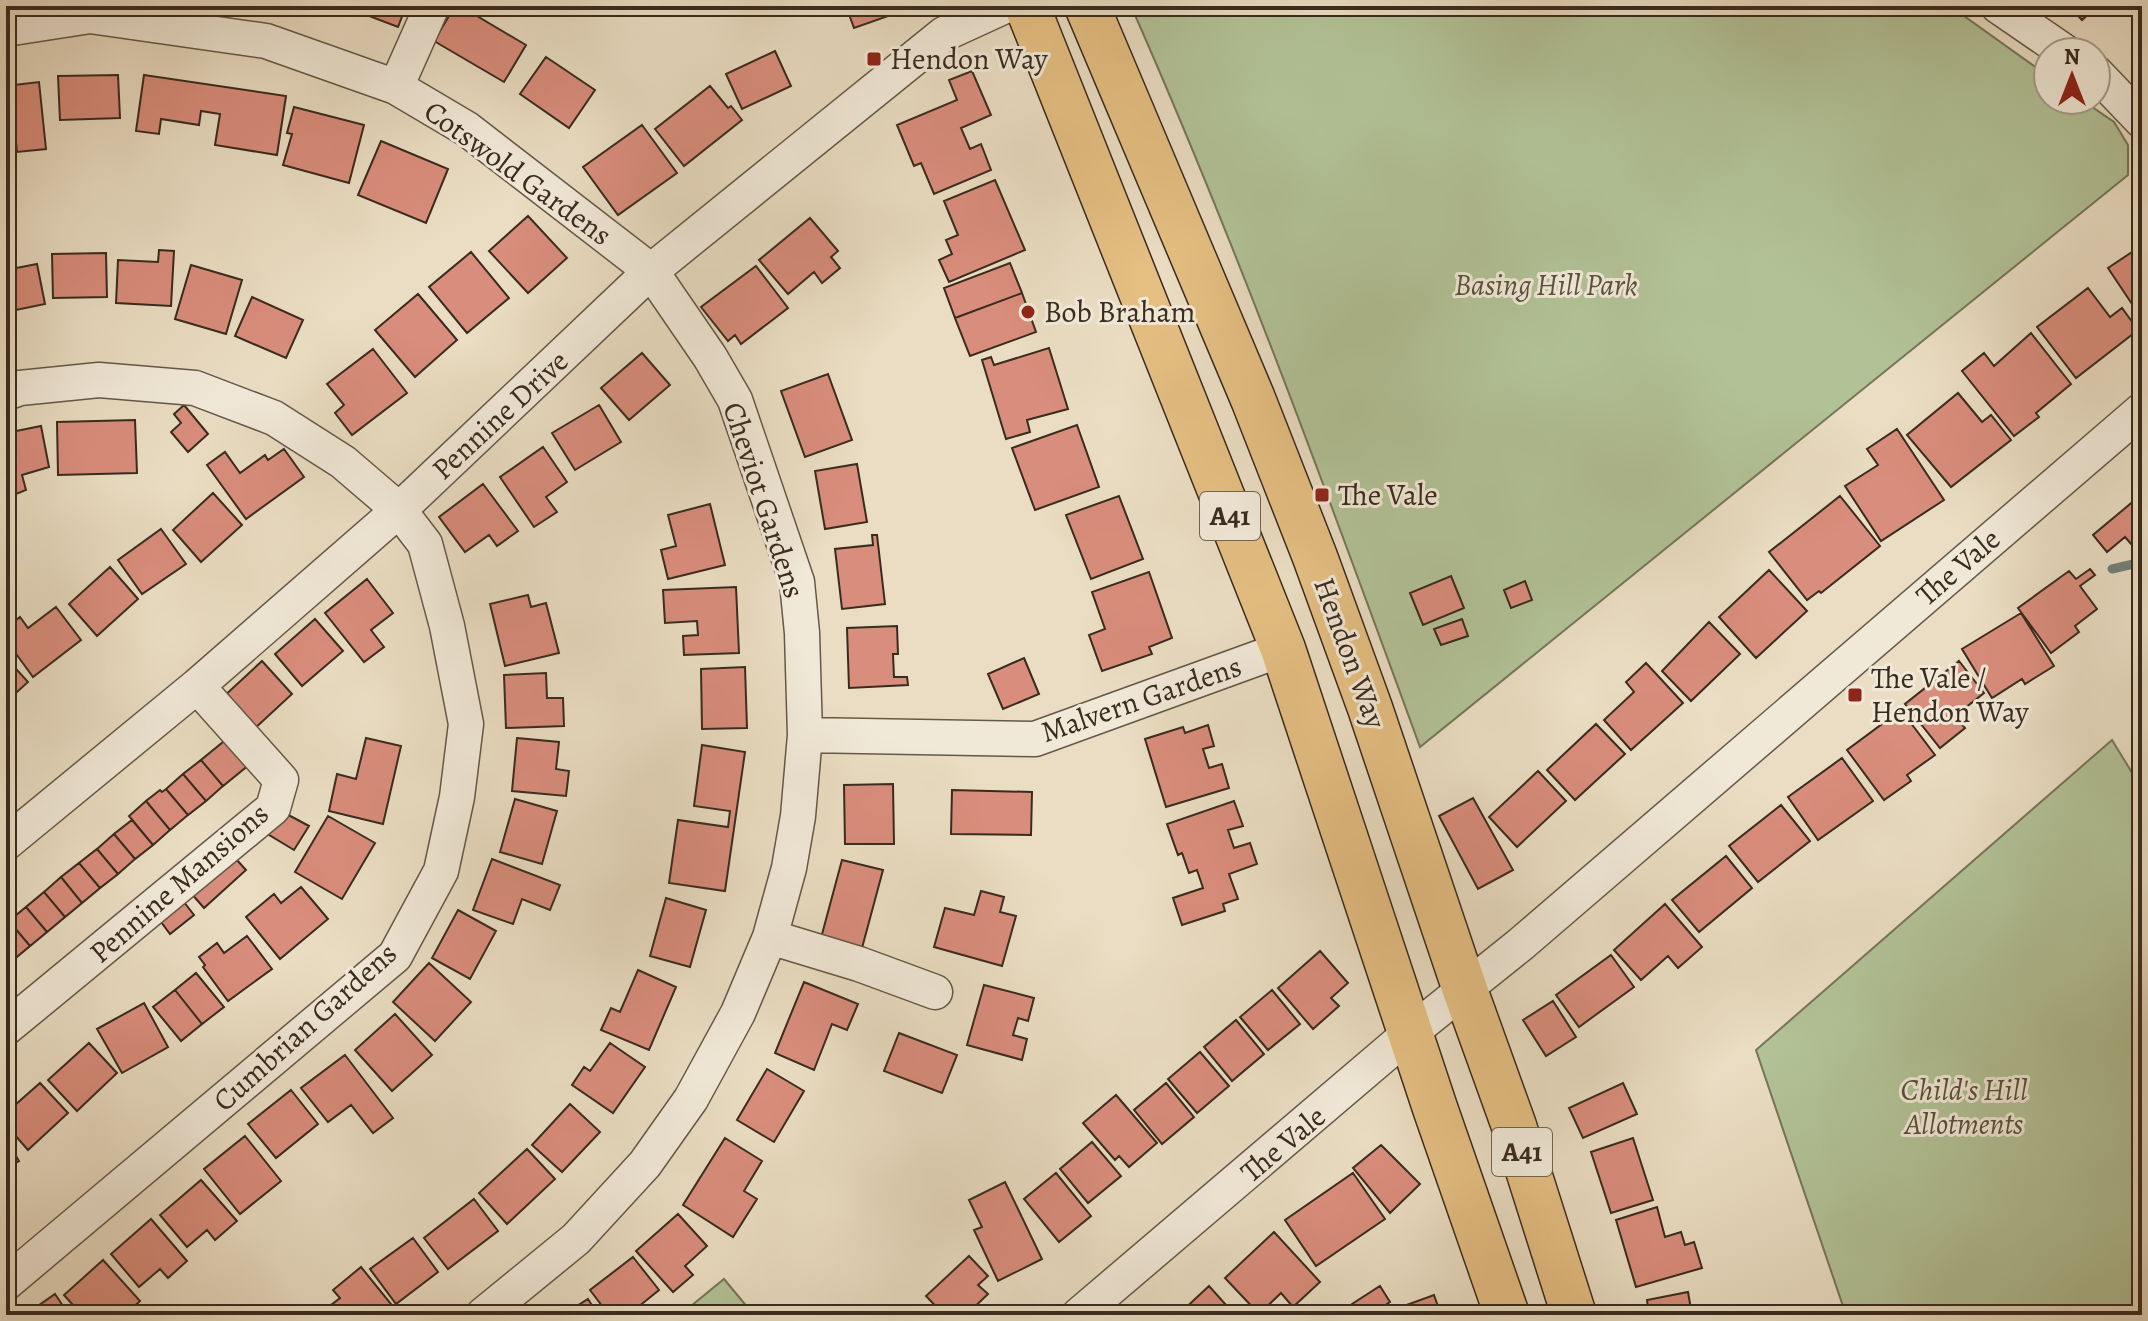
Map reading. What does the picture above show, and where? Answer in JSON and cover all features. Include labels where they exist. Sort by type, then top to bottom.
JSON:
[{"type":"highway","name":"Hendon Way","points":[[1027,6],[1283,649],[1507,1315]]},
{"type":"highway","name":"Hendon Way","points":[[1087,6],[1253,399],[1315,557],[1514,1126],[1574,1315]]},
{"type":"street","points":[[396,87],[432,6]]},
{"type":"street","name":"Pennine Drive","points":[[6,843],[197,686],[399,510],[651,271],[944,34],[1005,6]]},
{"type":"street","points":[[2002,7],[2043,36]]},
{"type":"street","name":"Cotswold Gardens","points":[[6,29],[89,11],[266,41],[396,87],[467,129],[651,271]]},
{"type":"street","points":[[2112,90],[2142,121]]},
{"type":"street","name":"Cheviot Gardens","points":[[483,1315],[576,1239],[645,1164],[691,1099],[738,1013],[770,937],[789,868],[798,816],[805,735],[797,582],[735,400],[710,357],[651,271]]},
{"type":"street","name":"Cumbrian Gardens","points":[[6,393],[20,388],[99,380],[195,388],[274,418],[343,462],[399,510],[425,544],[447,626],[466,724],[457,797],[441,871],[395,956],[6,1283]]},
{"type":"street","name":"The Vale","points":[[1079,1315],[1410,1033],[1465,990],[2142,410]]},
{"type":"street","name":"Malvern Gardens","points":[[805,735],[1035,739],[1283,649]]},
{"type":"street","name":"Pennine Mansions","points":[[6,1028],[273,808],[281,780],[197,686]]},
{"type":"street","points":[[770,937],[859,964],[935,992]]},
{"type":"green space","name":"Basing Hill Park","points":[[1131,6],[1950,6],[2032,65],[2032,116],[2105,116],[2114,122],[2128,145],[2128,175],[1420,747],[1317,467]]},
{"type":"green space","name":"Child's Hill Allotments","points":[[2112,740],[2142,789],[2142,1315],[1846,1315],[1756,1050]]},
{"type":"green space","points":[[724,1279],[754,1315],[680,1315]]},
{"type":"building","points":[[343,6],[406,6],[398,27]]},
{"type":"building","points":[[455,6],[460,6],[526,45],[504,82],[434,41]]},
{"type":"building","points":[[846,6],[891,6],[894,14],[854,28]]},
{"type":"building","points":[[2069,6],[2097,6],[2082,20]]},
{"type":"building","points":[[775,51],[791,86],[742,109],[726,74]]},
{"type":"building","points":[[546,57],[595,90],[569,128],[520,94]]},
{"type":"building","points":[[972,71],[991,115],[961,128],[970,149],[981,144],[991,170],[934,194],[921,163],[914,166],[897,125],[957,100],[949,80]]},
{"type":"building","points":[[118,75],[120,118],[60,120],[58,76]]},
{"type":"building","points":[[144,75],[286,96],[277,155],[215,145],[220,114],[201,111],[199,125],[161,119],[159,134],[136,131]]},
{"type":"building","points":[[39,82],[46,149],[17,152],[15,132],[6,133],[6,86]]},
{"type":"building","points":[[710,86],[742,120],[684,166],[655,129]]},
{"type":"building","points":[[294,107],[364,125],[349,183],[283,165],[292,134],[287,133]]},
{"type":"building","points":[[642,125],[677,173],[618,215],[583,167]]},
{"type":"building","points":[[381,141],[448,169],[426,223],[358,195]]},
{"type":"building","points":[[995,180],[1025,250],[949,282],[939,260],[952,254],[946,240],[958,235],[944,201]]},
{"type":"building","points":[[528,216],[567,258],[528,293],[489,251]]},
{"type":"building","points":[[810,218],[838,251],[831,257],[840,268],[822,283],[814,272],[788,294],[759,260]]},
{"type":"building","points":[[2142,237],[2142,319],[2108,268],[2138,248],[2134,243]]},
{"type":"building","points":[[159,250],[174,251],[171,306],[116,303],[118,260],[158,262]]},
{"type":"building","points":[[471,252],[509,298],[467,333],[429,287]]},
{"type":"building","points":[[106,253],[107,297],[53,298],[52,254]]},
{"type":"building","points":[[1010,263],[1022,293],[955,318],[944,288]]},
{"type":"building","points":[[37,264],[45,304],[6,312],[6,270]]},
{"type":"building","points":[[191,265],[242,280],[226,334],[175,319]]},
{"type":"building","points":[[756,266],[788,308],[741,344],[735,335],[728,341],[701,307]]},
{"type":"building","points":[[2088,288],[2110,317],[2122,308],[2138,330],[2076,378],[2037,327]]},
{"type":"building","points":[[1022,293],[1036,332],[970,356],[955,318]]},
{"type":"building","points":[[418,294],[457,340],[415,377],[375,330]]},
{"type":"building","points":[[252,297],[303,320],[286,358],[235,336]]},
{"type":"building","points":[[2031,333],[2071,384],[2036,413],[2039,417],[2014,436],[1962,371],[1984,353],[1994,366]]},
{"type":"building","points":[[1049,348],[1068,409],[1027,420],[1030,432],[1006,439],[982,360],[991,357],[994,365]]},
{"type":"building","points":[[373,349],[407,393],[352,435],[335,413],[344,405],[327,384]]},
{"type":"building","points":[[642,353],[670,385],[629,420],[601,388]]},
{"type":"building","points":[[828,374],[852,440],[805,457],[781,391]]},
{"type":"building","points":[[1958,393],[1982,422],[1991,415],[2011,440],[1951,487],[1907,435]]},
{"type":"building","points":[[184,405],[208,434],[188,452],[171,432],[181,423],[174,414]]},
{"type":"building","points":[[599,405],[621,442],[575,470],[552,433]]},
{"type":"building","points":[[135,420],[137,473],[58,475],[57,422]]},
{"type":"building","points":[[1077,425],[1099,487],[1035,510],[1012,448]]},
{"type":"building","points":[[41,426],[49,467],[22,475],[26,490],[6,498],[6,433]]},
{"type":"building","points":[[1897,429],[1944,500],[1881,541],[1845,486],[1878,465],[1867,449]]},
{"type":"building","points":[[543,447],[567,482],[546,497],[557,512],[534,527],[500,477]]},
{"type":"building","points":[[284,449],[304,477],[246,519],[207,465],[225,452],[240,473],[265,455],[268,460]]},
{"type":"building","points":[[857,464],[867,522],[825,529],[815,471]]},
{"type":"building","points":[[483,484],[518,531],[497,546],[489,535],[465,552],[439,517]]},
{"type":"building","points":[[213,493],[242,525],[201,562],[173,530]]},
{"type":"building","points":[[2142,494],[2142,536],[2132,545],[2125,537],[2107,552],[2093,535]]},
{"type":"building","points":[[1119,496],[1143,559],[1091,579],[1066,515]]},
{"type":"building","points":[[1840,496],[1880,546],[1821,593],[1819,591],[1807,600],[1769,552]]},
{"type":"building","points":[[710,504],[725,565],[668,579],[661,550],[676,546],[668,515]]},
{"type":"building","points":[[161,529],[186,564],[142,594],[118,560]]},
{"type":"building","points":[[872,535],[877,535],[885,604],[842,609],[835,549],[873,545]]},
{"type":"building","points":[[110,567],[138,599],[97,636],[69,604]]},
{"type":"building","points":[[2090,569],[2095,575],[2080,586],[2097,609],[2075,626],[2079,632],[2051,653],[2018,608],[2069,571],[2076,579]]},
{"type":"building","points":[[1769,570],[1807,611],[1756,658],[1719,617]]},
{"type":"building","points":[[1149,572],[1172,638],[1149,647],[1152,654],[1102,671],[1089,635],[1105,629],[1092,592]]},
{"type":"building","points":[[1451,576],[1464,608],[1423,625],[1410,593]]},
{"type":"building","points":[[367,579],[393,613],[371,630],[384,647],[364,662],[325,613]]},
{"type":"building","points":[[1525,581],[1532,600],[1511,608],[1504,590]]},
{"type":"building","points":[[736,587],[739,653],[684,655],[683,636],[698,635],[697,621],[665,623],[663,590]]},
{"type":"building","points":[[528,595],[531,607],[546,603],[559,653],[505,666],[490,604]]},
{"type":"building","points":[[56,607],[81,640],[33,677],[6,640],[6,628],[20,617],[28,628]]},
{"type":"building","points":[[2021,613],[2054,666],[2025,684],[2022,679],[1992,698],[1962,649]]},
{"type":"building","points":[[315,619],[343,651],[302,686],[275,654]]},
{"type":"building","points":[[1462,619],[1468,636],[1441,645],[1434,629]]},
{"type":"building","points":[[1709,622],[1740,654],[1691,701],[1662,671]]},
{"type":"building","points":[[897,626],[898,654],[893,654],[894,677],[907,677],[908,685],[849,688],[847,628]]},
{"type":"building","points":[[6,658],[28,682],[6,702]]},
{"type":"building","points":[[1024,658],[1039,694],[1003,709],[988,674]]},
{"type":"building","points":[[262,661],[292,694],[252,731],[221,699]]},
{"type":"building","points":[[1959,661],[1984,693],[1955,716],[1965,728],[1940,748],[1905,704]]},
{"type":"building","points":[[1646,663],[1683,703],[1631,750],[1604,720],[1634,692],[1626,682]]},
{"type":"building","points":[[745,667],[747,728],[702,729],[701,669]]},
{"type":"building","points":[[546,673],[547,698],[563,698],[564,726],[506,728],[504,675]]},
{"type":"building","points":[[1901,710],[1935,755],[1907,775],[1911,781],[1884,800],[1847,750]]},
{"type":"building","points":[[1596,724],[1625,754],[1575,800],[1547,770]]},
{"type":"building","points":[[1208,725],[1214,746],[1203,749],[1209,768],[1222,764],[1229,788],[1166,807],[1145,739],[1183,727],[1185,733]]},
{"type":"building","points":[[228,738],[250,764],[223,786],[201,760]]},
{"type":"building","points":[[366,738],[401,746],[383,824],[329,811],[337,774],[356,779]]},
{"type":"building","points":[[517,738],[559,742],[556,769],[569,771],[566,796],[512,791]]},
{"type":"building","points":[[702,745],[745,752],[725,891],[669,883],[678,820],[728,827],[730,811],[694,806]]},
{"type":"building","points":[[1842,758],[1873,801],[1818,840],[1788,797]]},
{"type":"building","points":[[201,760],[223,786],[206,801],[183,774]]},
{"type":"building","points":[[1538,771],[1566,801],[1517,847],[1489,817]]},
{"type":"building","points":[[183,774],[206,801],[188,815],[166,789]]},
{"type":"building","points":[[893,784],[894,844],[845,844],[844,785]]},
{"type":"building","points":[[166,789],[188,815],[170,830],[146,801]]},
{"type":"building","points":[[952,790],[1032,792],[1031,835],[951,834]]},
{"type":"building","points":[[1473,798],[1513,870],[1478,889],[1439,816]]},
{"type":"building","points":[[515,799],[557,811],[542,864],[500,852]]},
{"type":"building","points":[[146,801],[170,830],[153,845],[129,816]]},
{"type":"building","points":[[1234,801],[1243,826],[1228,830],[1234,848],[1250,843],[1257,864],[1229,874],[1238,899],[1223,904],[1225,911],[1182,925],[1173,898],[1203,888],[1197,870],[1189,873],[1182,853],[1178,855],[1167,824]]},
{"type":"building","points":[[1781,805],[1810,841],[1758,882],[1729,846]]},
{"type":"building","points":[[281,811],[309,826],[294,850],[261,830]]},
{"type":"building","points":[[328,816],[375,843],[342,899],[295,872]]},
{"type":"building","points":[[132,820],[153,845],[135,859],[114,834]]},
{"type":"building","points":[[114,834],[135,859],[118,874],[97,849]]},
{"type":"building","points":[[226,848],[246,870],[204,908],[184,885]]},
{"type":"building","points":[[97,849],[118,874],[100,888],[79,863]]},
{"type":"building","points":[[1726,856],[1752,888],[1699,932],[1672,900]]},
{"type":"building","points":[[492,859],[560,885],[550,910],[522,899],[513,924],[473,910]]},
{"type":"building","points":[[842,860],[883,870],[862,948],[821,938]]},
{"type":"building","points":[[79,863],[100,888],[82,903],[61,877]]},
{"type":"building","points":[[61,877],[82,903],[65,917],[44,892]]},
{"type":"building","points":[[301,887],[328,919],[280,959],[246,917],[274,894],[281,903]]},
{"type":"building","points":[[981,891],[1004,897],[1000,912],[1016,916],[1002,966],[934,947],[945,908],[974,915]]},
{"type":"building","points":[[44,892],[65,917],[47,932],[26,907]]},
{"type":"building","points":[[177,893],[194,915],[170,934],[161,922],[140,939]]},
{"type":"building","points":[[666,898],[706,910],[690,967],[650,956]]},
{"type":"building","points":[[1665,904],[1702,947],[1678,968],[1668,956],[1641,980],[1614,950]]},
{"type":"building","points":[[26,907],[47,932],[30,946],[9,921]]},
{"type":"building","points":[[458,910],[496,931],[470,979],[432,958]]},
{"type":"building","points":[[9,921],[30,946],[12,961],[6,954],[6,924]]},
{"type":"building","points":[[247,936],[272,969],[228,1001],[199,957],[217,943],[224,953]]},
{"type":"building","points":[[1320,951],[1348,983],[1331,998],[1339,1006],[1313,1029],[1278,988]]},
{"type":"building","points":[[1611,955],[1634,987],[1579,1027],[1556,995]]},
{"type":"building","points":[[429,963],[471,1002],[435,1041],[393,1002]]},
{"type":"building","points":[[638,970],[676,987],[649,1050],[601,1030],[611,1008],[620,1012]]},
{"type":"building","points":[[196,973],[224,1007],[202,1024],[175,990]]},
{"type":"building","points":[[804,982],[858,1004],[847,1030],[832,1024],[814,1070],[775,1053]]},
{"type":"building","points":[[984,985],[1034,998],[1028,1021],[1018,1018],[1013,1035],[1027,1039],[1022,1060],[967,1045]]},
{"type":"building","points":[[175,990],[202,1024],[181,1041],[153,1007]]},
{"type":"building","points":[[1272,990],[1300,1024],[1268,1050],[1240,1017]]},
{"type":"building","points":[[1553,1001],[1576,1037],[1546,1056],[1523,1020]]},
{"type":"building","points":[[144,1003],[168,1047],[122,1073],[97,1029]]},
{"type":"building","points":[[395,1014],[432,1055],[392,1091],[355,1050]]},
{"type":"building","points":[[1236,1020],[1264,1054],[1232,1081],[1204,1047]]},
{"type":"building","points":[[899,1033],[957,1055],[942,1093],[884,1071]]},
{"type":"building","points":[[89,1043],[117,1073],[77,1111],[48,1080]]},
{"type":"building","points":[[610,1043],[645,1067],[613,1113],[572,1085],[584,1067],[590,1071]]},
{"type":"building","points":[[1200,1052],[1229,1086],[1197,1113],[1168,1079]]},
{"type":"building","points":[[345,1055],[393,1118],[373,1133],[351,1105],[328,1122],[301,1088]]},
{"type":"building","points":[[767,1069],[804,1091],[774,1142],[737,1120]]},
{"type":"building","points":[[40,1083],[68,1113],[28,1150],[6,1125],[6,1113]]},
{"type":"building","points":[[1166,1083],[1194,1117],[1162,1144],[1134,1110]]},
{"type":"building","points":[[1623,1083],[1637,1114],[1583,1138],[1569,1108]]},
{"type":"building","points":[[291,1090],[318,1124],[276,1158],[248,1124]]},
{"type":"building","points":[[1116,1095],[1157,1143],[1129,1167],[1119,1156],[1115,1160],[1083,1123]]},
{"type":"building","points":[[570,1104],[600,1132],[562,1172],[532,1145]]},
{"type":"building","points":[[245,1136],[281,1181],[240,1214],[204,1169]]},
{"type":"building","points":[[725,1138],[762,1161],[744,1191],[757,1199],[733,1237],[683,1205]]},
{"type":"building","points":[[1633,1138],[1653,1200],[1611,1213],[1591,1152]]},
{"type":"building","points":[[6,1139],[19,1161],[6,1168]]},
{"type":"building","points":[[1092,1142],[1121,1176],[1088,1203],[1060,1169]]},
{"type":"building","points":[[1381,1145],[1420,1184],[1390,1213],[1353,1168]]},
{"type":"building","points":[[527,1149],[555,1179],[507,1224],[479,1193]]},
{"type":"building","points":[[1056,1173],[1091,1216],[1059,1242],[1024,1199]]},
{"type":"building","points":[[1353,1173],[1385,1219],[1316,1266],[1285,1220]]},
{"type":"building","points":[[201,1180],[237,1221],[215,1240],[207,1230],[187,1247],[160,1215]]},
{"type":"building","points":[[1005,1182],[1042,1259],[998,1281],[974,1230],[982,1227],[969,1200]]},
{"type":"building","points":[[474,1199],[498,1231],[448,1269],[424,1238]]},
{"type":"building","points":[[1657,1207],[1665,1237],[1681,1232],[1685,1245],[1694,1242],[1702,1268],[1636,1287],[1616,1220]]},
{"type":"building","points":[[678,1214],[707,1246],[685,1266],[693,1275],[673,1292],[636,1251]]},
{"type":"building","points":[[151,1219],[187,1261],[168,1278],[160,1269],[139,1287],[111,1254]]},
{"type":"building","points":[[1274,1232],[1320,1282],[1293,1307],[1281,1293],[1259,1314],[1225,1278]]},
{"type":"building","points":[[413,1238],[438,1272],[396,1304],[370,1269]]},
{"type":"building","points":[[969,1256],[988,1276],[978,1285],[988,1294],[966,1315],[944,1315],[926,1296]]},
{"type":"building","points":[[633,1257],[659,1290],[638,1307],[645,1315],[609,1315],[590,1290]]},
{"type":"building","points":[[103,1260],[140,1301],[125,1315],[82,1315],[64,1295]]},
{"type":"building","points":[[361,1267],[399,1314],[324,1315],[322,1312],[340,1298],[333,1290]]},
{"type":"building","points":[[1209,1286],[1235,1315],[1178,1315]]},
{"type":"building","points":[[1380,1286],[1390,1302],[1370,1315],[1359,1315],[1352,1304]]},
{"type":"building","points":[[1688,1292],[1692,1315],[1649,1315],[1647,1300]]},
{"type":"building","points":[[55,1294],[69,1315],[25,1315]]},
{"type":"building","points":[[1434,1295],[1441,1315],[1379,1315]]},
{"type":"building","points":[[588,1299],[598,1315],[563,1315]]},
{"type":"waterway","points":[[2112,569],[2142,562]]},
{"type":"place","name":"Hendon Way","points":[[874,59]]},
{"type":"place","name":"Bob Braham","points":[[1028,312]]},
{"type":"place","name":"The Vale","points":[[1322,495]]},
{"type":"place","name":"The Vale / Hendon Way","points":[[1855,695]]}]
